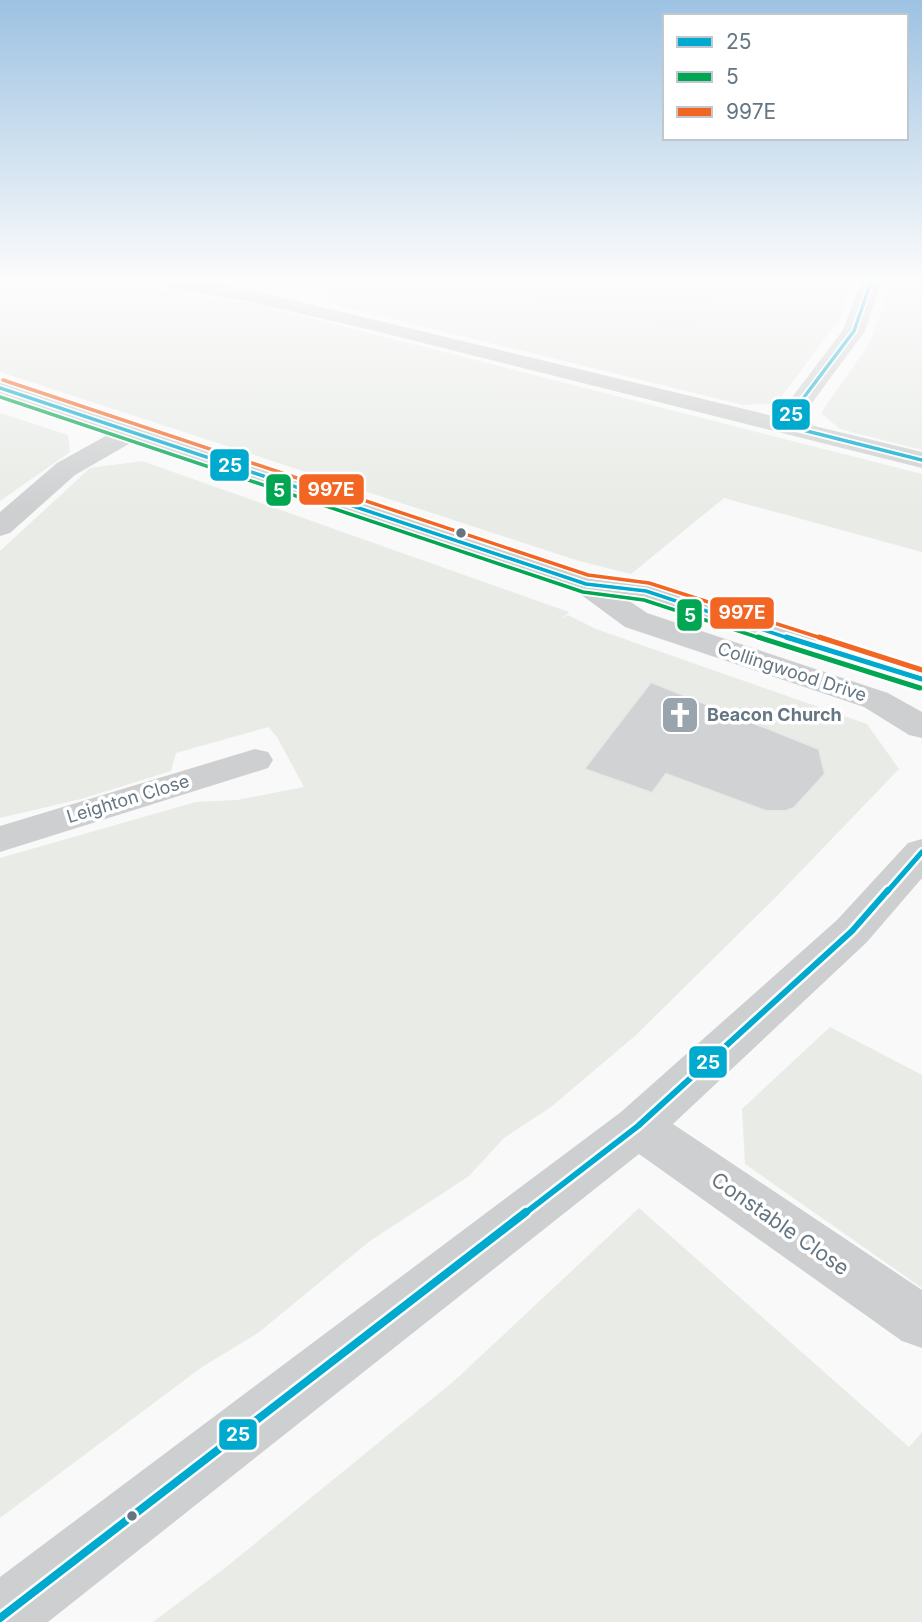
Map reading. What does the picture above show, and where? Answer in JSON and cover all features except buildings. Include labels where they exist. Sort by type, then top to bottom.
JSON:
[{"type":"street","points":[[505,358],[922,460]]},
{"type":"street","points":[[783,425],[834,358]]},
{"type":"street","name":"Collingwood Drive","points":[[0,388],[134,431],[440,538],[586,584],[646,591],[895,673],[922,679]]},
{"type":"street","points":[[0,527],[66,469],[134,431]]},
{"type":"street","name":"Collingwood Drive","points":[[586,584],[636,620],[876,700],[922,726]]},
{"type":"street","name":"Collingwood Drive","points":[[922,703],[919,713],[922,726]]},
{"type":"street","name":"Leighton Close","points":[[0,839],[256,760]]},
{"type":"street","points":[[0,1618],[638,1126],[852,931],[922,852]]},
{"type":"street","name":"Constable Close","points":[[638,1126],[922,1322]]},
{"type":"shaded area","points":[[0,358],[466,358],[922,474],[922,552],[724,498],[631,574],[579,561],[0,372]]},
{"type":"shaded area","points":[[550,358],[810,358],[777,403],[743,405]]},
{"type":"shaded area","points":[[859,358],[922,358],[922,450],[840,429],[821,413]]},
{"type":"shaded area","points":[[0,413],[68,435],[70,452],[0,501]]},
{"type":"shaded area","points":[[142,461],[569,612],[561,619],[568,615],[596,629],[867,724],[899,769],[773,900],[636,1035],[551,1107],[504,1138],[469,1176],[370,1241],[258,1333],[202,1367],[0,1518],[0,858],[196,802],[237,800],[304,787],[277,737],[268,727],[176,753],[171,771],[81,799],[0,818],[0,551],[90,468]]},
{"type":"shaded area","points":[[830,1027],[922,1075],[922,1288],[745,1164],[742,1109]]},
{"type":"shaded area","points":[[639,1208],[909,1447],[922,1432],[922,1622],[153,1622],[225,1568],[454,1381]]},
{"type":"transit line","name":"25","points":[[834,358],[783,425],[922,460]]},
{"type":"transit line","name":"997E","points":[[3,380],[588,575],[649,583],[922,670]]},
{"type":"transit line","name":"25","points":[[0,388],[586,584],[646,591],[895,673],[922,679]]},
{"type":"transit line","name":"5","points":[[0,397],[583,592],[644,600],[920,688]]},
{"type":"transit line","name":"25","points":[[0,1618],[638,1126],[852,931],[922,852]]},
{"type":"place","name":"Beacon Church","points":[[680,715]]}]
